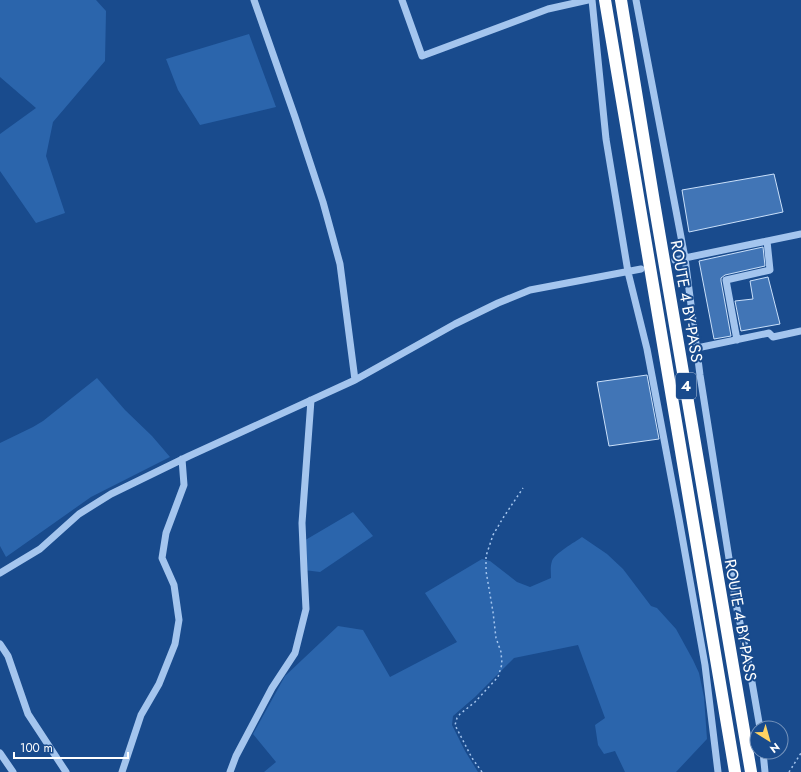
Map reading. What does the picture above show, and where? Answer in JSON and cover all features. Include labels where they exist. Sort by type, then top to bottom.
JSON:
[{"type":"highway","name":"ROUTE 4 BY-PASS","points":[[605,0],[735,772]]},
{"type":"highway","name":"ROUTE 4 BY-PASS","points":[[622,0],[657,218],[751,772]]},
{"type":"street","points":[[254,0],[323,202],[340,264],[356,380]]},
{"type":"street","points":[[402,0],[422,56],[548,9],[588,0]]},
{"type":"street","points":[[592,0],[606,139],[628,272],[647,349],[693,596],[705,664],[718,772]]},
{"type":"street","points":[[636,0],[685,258],[697,348],[737,609],[759,720]]},
{"type":"street","points":[[675,260],[801,234]]},
{"type":"street","points":[[737,340],[726,280],[770,270],[767,241]]},
{"type":"street","points":[[0,573],[40,549],[79,514],[111,494],[182,459],[356,380],[455,324],[498,303],[530,290],[641,269]]},
{"type":"street","points":[[697,348],[769,334],[773,337],[801,331]]},
{"type":"street","points":[[230,772],[236,756],[272,688],[295,653],[306,609],[302,523],[310,400]]},
{"type":"street","points":[[122,772],[141,715],[159,684],[175,644],[179,620],[174,585],[162,558],[166,533],[184,485],[182,459]]},
{"type":"street","points":[[679,519],[692,517]]},
{"type":"street","points":[[693,596],[706,594]]},
{"type":"street","points":[[723,611],[737,609]]},
{"type":"street","points":[[0,644],[8,656],[28,714],[66,772]]},
{"type":"street","points":[[0,753],[13,772]]},
{"type":"street","points":[[763,760],[763,772]]},
{"type":"path","points":[[482,772],[472,758],[455,725],[460,714],[475,702],[498,677],[502,664],[501,652],[494,629],[493,612],[486,571],[486,556],[493,536],[523,488]]},
{"type":"path","points":[[789,772],[801,753]]},
{"type":"shaded area","points":[[0,0],[96,0],[106,11],[105,61],[53,122],[46,156],[65,213],[36,223],[0,171],[0,134],[36,108],[0,77]]},
{"type":"shaded area","points":[[249,34],[276,107],[200,125],[178,90],[166,59]]},
{"type":"shaded area","points":[[97,378],[170,457],[91,497],[6,557],[0,546],[0,443],[43,421]]},
{"type":"shaded area","points":[[353,512],[373,536],[320,572],[304,570],[302,542]]},
{"type":"shaded area","points":[[582,537],[607,554],[623,569],[651,606],[657,608],[676,629],[699,673],[704,697],[707,739],[676,772],[625,772],[615,751],[604,754],[598,745],[595,725],[605,718],[578,645],[514,658],[475,697],[453,716],[452,725],[465,751],[478,772],[264,772],[276,762],[253,734],[285,676],[338,626],[363,630],[390,677],[457,642],[425,593],[482,559],[490,561],[517,582],[530,587],[551,578],[551,565],[554,558]]},
{"type":"building","points":[[774,174],[783,212],[689,232],[682,190]]},
{"type":"building","points":[[763,247],[765,266],[725,275],[721,278],[731,336],[714,339],[699,261]]},
{"type":"building","points":[[768,277],[780,324],[741,331],[735,301],[753,299],[750,281]]},
{"type":"building","points":[[647,375],[659,439],[609,446],[597,382]]}]
